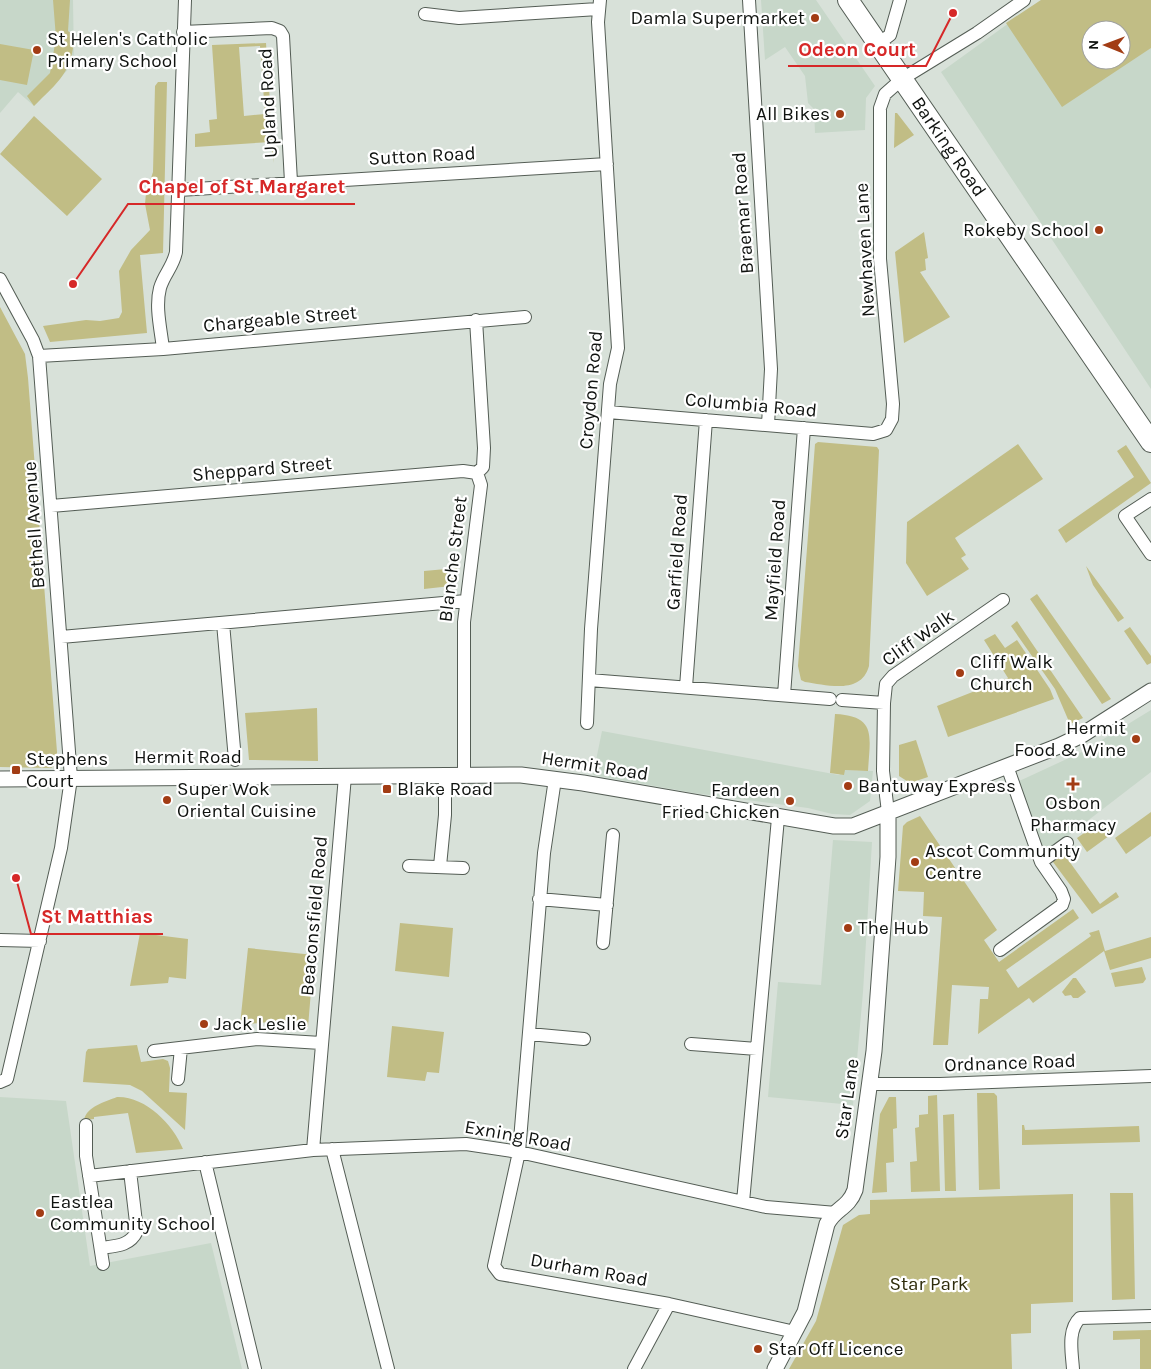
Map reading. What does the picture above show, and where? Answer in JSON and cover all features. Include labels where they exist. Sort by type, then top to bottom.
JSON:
[{"type":"main road","name":"Barking Road","points":[[848,0],[1151,442]]},
{"type":"street","points":[[163,348],[158,299],[162,281],[174,264],[179,190],[185,0]]},
{"type":"street","name":"Braemar Road","points":[[749,0],[771,369],[768,424]]},
{"type":"street","points":[[878,44],[890,35],[900,0]]},
{"type":"street","name":"Newhaven Lane","points":[[889,427],[893,404],[880,259],[880,108],[885,94],[902,79],[977,33],[1024,0]]},
{"type":"street","points":[[424,14],[459,18],[599,5]]},
{"type":"street","name":"Croydon Road","points":[[587,723],[591,629],[610,384],[618,348],[599,5]]},
{"type":"street","name":"Upland Road","points":[[183,32],[272,28],[280,31],[283,36],[291,182]]},
{"type":"street","name":"Sutton Road","points":[[179,190],[607,164]]},
{"type":"street","name":"Bethell Avenue","points":[[0,279],[34,340],[39,356],[70,778],[61,848],[40,941],[3,1080]]},
{"type":"street","name":"Chargeable Street","points":[[39,356],[163,348],[525,317]]},
{"type":"street","name":"Blanche Street","points":[[464,776],[464,622],[481,485],[477,473],[482,467],[484,448],[476,320]]},
{"type":"street","name":"Columbia Road","points":[[608,412],[878,434],[889,427]]},
{"type":"street","name":"Garfield Road","points":[[686,687],[706,420]]},
{"type":"street","name":"Mayfield Road","points":[[784,695],[804,428]]},
{"type":"street","name":"Sheppard Street","points":[[51,506],[454,472],[477,473]]},
{"type":"street","points":[[1151,499],[1125,516],[1151,554]]},
{"type":"street","points":[[61,637],[466,600]]},
{"type":"street","name":"Cliff Walk","points":[[888,812],[883,771],[886,684],[893,676],[1004,600]]},
{"type":"street","points":[[223,623],[235,760]]},
{"type":"street","points":[[590,680],[884,703]]},
{"type":"street","name":"Hermit Road","points":[[0,779],[521,775],[842,827],[853,826],[1077,737],[1151,691]]},
{"type":"street","points":[[1000,950],[1062,905],[1064,899],[1061,891],[1041,862],[1007,766]]},
{"type":"street","name":"Beaconsfield Road","points":[[313,1150],[345,776]]},
{"type":"street","points":[[440,866],[445,776]]},
{"type":"street","points":[[519,1152],[539,899],[555,779]]},
{"type":"street","name":"Star Lane","points":[[775,1369],[805,1312],[824,1230],[830,1219],[851,1201],[855,1190],[870,1084],[884,911],[888,812]]},
{"type":"street","points":[[743,1202],[778,818]]},
{"type":"street","points":[[603,943],[613,835]]},
{"type":"street","points":[[1041,862],[1067,843]]},
{"type":"street","points":[[409,866],[463,868]]},
{"type":"street","points":[[539,899],[607,905]]},
{"type":"street","points":[[0,940],[40,941]]},
{"type":"street","points":[[529,1034],[584,1039]]},
{"type":"street","points":[[154,1051],[256,1039],[321,1044]]},
{"type":"street","points":[[691,1044],[757,1049]]},
{"type":"street","points":[[178,1078],[181,1048]]},
{"type":"street","name":"Ordnance Road","points":[[870,1084],[940,1084],[1151,1076]]},
{"type":"street","points":[[86,1125],[86,1156],[103,1264]]},
{"type":"street","name":"Exning Road","points":[[89,1176],[313,1150],[458,1144],[519,1152],[743,1202],[836,1213]]},
{"type":"street","points":[[332,1149],[388,1369]]},
{"type":"street","name":"Durham Road","points":[[519,1152],[494,1266],[496,1272],[669,1304],[795,1332]]},
{"type":"street","points":[[204,1162],[255,1369]]},
{"type":"street","points":[[101,1248],[122,1245],[133,1239],[137,1231],[130,1171]]},
{"type":"street","points":[[634,1369],[669,1304]]},
{"type":"street","points":[[1073,1369],[1072,1333],[1076,1322],[1080,1318],[1151,1316]]},
{"type":"shaded area","name":"St Helen's Catholic Primary School","points":[[0,0],[73,0],[74,63],[34,106],[18,92],[0,113]]},
{"type":"shaded area","points":[[761,0],[816,0],[875,86],[866,98],[865,130],[815,133],[814,109],[808,103],[805,76],[785,47],[765,60]]},
{"type":"shaded area","name":"Rokeby School","points":[[1041,0],[1151,0],[1151,389],[941,72]]},
{"type":"shaded area","points":[[1151,710],[1151,772],[1043,855],[1015,783],[1084,751]]},
{"type":"shaded area","points":[[602,731],[839,775],[845,770],[873,771],[870,801],[850,815],[832,814],[808,808],[694,793],[593,775]]},
{"type":"shaded area","points":[[833,840],[872,842],[863,992],[853,1105],[768,1097],[778,982],[821,985]]},
{"type":"shaded area","name":"Eastlea Community School","points":[[0,1097],[66,1101],[90,1266],[211,1243],[242,1369],[0,1369]]},
{"type":"green space","points":[[53,0],[70,0],[68,31],[74,36],[73,48],[71,59],[63,76],[34,106],[27,96],[50,73],[56,38]]},
{"type":"green space","points":[[1041,0],[1151,0],[1151,48],[1131,61],[1131,20],[1081,20],[1081,70],[1118,70],[1062,107],[1006,23]]},
{"type":"green space","points":[[266,43],[274,163],[271,142],[195,147],[195,134],[210,132],[209,120],[217,119],[212,45]],"holes":[[[260,46],[265,114],[244,116],[239,47]]]},
{"type":"green space","points":[[0,44],[34,50],[27,85],[0,80]]},
{"type":"green space","points":[[158,82],[167,82],[163,253],[140,255],[147,333],[50,342],[43,326],[119,318],[122,312],[119,271],[131,250],[150,230],[145,204],[146,193],[153,172],[155,86]]},
{"type":"green space","points":[[895,113],[897,113],[914,135],[894,148]]},
{"type":"green space","points":[[34,116],[102,179],[67,216],[0,154]]},
{"type":"green space","points":[[924,232],[928,258],[925,259],[926,270],[920,272],[950,317],[904,343],[895,252]]},
{"type":"green space","points":[[0,307],[25,354],[28,378],[57,752],[57,764],[51,768],[0,767]]},
{"type":"green space","points":[[818,442],[877,447],[879,450],[869,666],[865,675],[851,685],[833,686],[805,682],[801,680],[798,666],[815,444]]},
{"type":"green space","points":[[1018,444],[1043,479],[955,538],[966,555],[961,558],[969,569],[927,596],[906,563],[907,522]]},
{"type":"green space","points":[[1126,445],[1151,483],[1066,543],[1058,530],[1134,477],[1117,451]]},
{"type":"green space","points":[[1086,566],[1124,618],[1118,622],[1093,585]]},
{"type":"green space","points":[[457,568],[455,581],[451,586],[424,589],[424,571]]},
{"type":"green space","points":[[1037,594],[1111,699],[1102,704],[1030,599]]},
{"type":"green space","points":[[1017,621],[1083,718],[1070,724],[1055,689],[1011,626]]},
{"type":"green space","points":[[1130,627],[1151,656],[1151,663],[1147,665],[1124,631]]},
{"type":"green space","points":[[995,634],[1005,648],[1017,640],[1050,689],[1054,699],[948,737],[937,706],[1008,678],[984,640]]},
{"type":"green space","points":[[317,708],[318,761],[249,760],[245,713]]},
{"type":"green space","points":[[835,714],[858,719],[868,730],[870,748],[868,771],[845,770],[844,775],[830,773]]},
{"type":"green space","points":[[916,740],[928,777],[910,783],[899,776],[899,745]]},
{"type":"green space","points":[[1151,812],[1151,836],[1126,854],[1115,838]]},
{"type":"green space","points":[[920,816],[997,930],[984,940],[999,962],[1073,909],[1079,918],[1006,970],[1018,988],[1091,936],[1089,933],[1099,930],[1105,951],[1151,937],[1151,958],[1110,970],[1104,951],[1033,1003],[1029,998],[978,1034],[980,999],[988,999],[989,987],[952,985],[948,1045],[933,1045],[942,917],[923,916],[924,892],[898,891],[903,826]]},
{"type":"green space","points":[[1100,822],[1105,829],[1109,827],[1113,833],[1087,852],[1077,838]]},
{"type":"green space","points":[[1061,850],[1100,904],[1116,892],[1119,897],[1092,914],[1050,858]]},
{"type":"green space","points":[[400,923],[453,928],[449,977],[395,971]]},
{"type":"green space","points":[[140,933],[188,939],[186,979],[169,977],[168,983],[130,986]]},
{"type":"green space","points":[[248,948],[314,955],[308,1027],[269,1022],[240,1025]]},
{"type":"green space","points":[[1142,967],[1146,979],[1143,983],[1115,987],[1111,973]]},
{"type":"green space","points":[[1073,978],[1076,978],[1086,992],[1078,998],[1073,998],[1071,995],[1065,996],[1062,992]]},
{"type":"green space","points":[[392,1026],[444,1032],[439,1073],[427,1072],[425,1081],[387,1077]]},
{"type":"green space","points":[[137,1045],[141,1062],[163,1059],[168,1061],[170,1068],[169,1092],[187,1093],[185,1130],[142,1091],[130,1085],[83,1082],[86,1052],[88,1049]]},
{"type":"green space","points":[[977,1093],[994,1093],[997,1096],[1000,1189],[979,1190]]},
{"type":"green space","points":[[937,1095],[940,1191],[911,1192],[910,1162],[917,1161],[915,1128],[919,1127],[919,1115],[928,1114],[928,1096]]},
{"type":"green space","points":[[117,1097],[138,1101],[157,1113],[172,1130],[183,1149],[136,1153],[128,1113],[84,1120],[93,1108]]},
{"type":"green space","points":[[889,1097],[896,1097],[897,1128],[893,1129],[894,1162],[886,1163],[887,1192],[872,1193],[880,1114]]},
{"type":"green space","points":[[954,1114],[956,1191],[945,1191],[943,1115]]},
{"type":"green space","points":[[1022,1125],[1024,1125],[1025,1130],[1139,1126],[1140,1142],[1022,1145]]},
{"type":"green space","points":[[1110,1193],[1133,1193],[1135,1299],[1112,1300]]},
{"type":"green space","name":"Star Park","points":[[1073,1194],[1073,1302],[1031,1304],[1031,1333],[1011,1334],[1012,1369],[789,1369],[816,1321],[843,1225],[859,1215],[870,1214],[870,1200]]},
{"type":"green space","points":[[1151,1330],[1151,1369],[1140,1369],[1140,1339],[1113,1340],[1113,1331]]},
{"type":"place","name":"Odeon Court","points":[[953,13]]},
{"type":"place","name":"Damla Supermarket","points":[[815,18]]},
{"type":"place","name":"St Helen's Catholic Primary School","points":[[37,50]]},
{"type":"place","name":"All Bikes","points":[[840,114]]},
{"type":"place","name":"Rokeby School","points":[[1099,230]]},
{"type":"place","name":"Chapel of St Margaret","points":[[73,284]]},
{"type":"place","name":"Cliff Walk Church","points":[[960,673]]},
{"type":"place","name":"Hermit Food & Wine","points":[[1136,739]]},
{"type":"place","name":"Stephens Court","points":[[16,770]]},
{"type":"place","name":"Osbon Pharmacy","points":[[1073,784]]},
{"type":"place","name":"Bantuway Express","points":[[848,786]]},
{"type":"place","name":"Blake Road","points":[[387,789]]},
{"type":"place","name":"Super Wok Oriental Cuisine","points":[[167,800]]},
{"type":"place","name":"Fardeen Fried Chicken","points":[[790,801]]},
{"type":"place","name":"Ascot Community Centre","points":[[915,862]]},
{"type":"place","name":"St Matthias","points":[[16,878]]},
{"type":"place","name":"The Hub","points":[[848,928]]},
{"type":"place","name":"Jack Leslie","points":[[204,1024]]},
{"type":"place","name":"Eastlea Community School","points":[[40,1213]]},
{"type":"place","name":"Star Off Licence","points":[[758,1349]]}]
